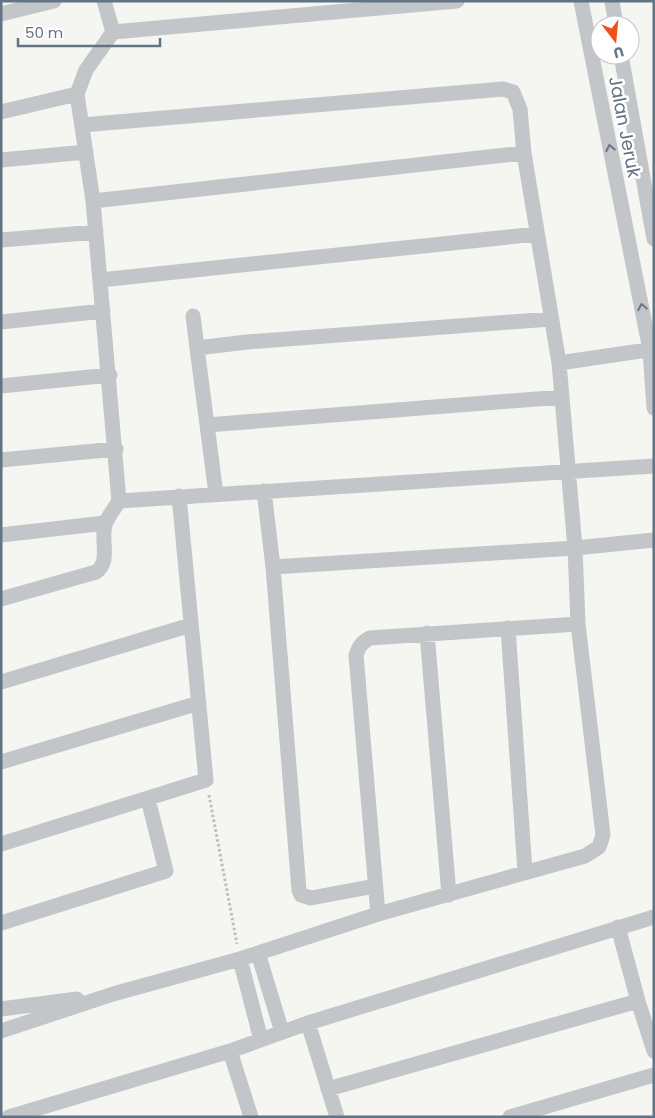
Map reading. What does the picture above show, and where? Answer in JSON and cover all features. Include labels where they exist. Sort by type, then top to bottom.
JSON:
[{"type":"street","points":[[1,14],[54,1]]},
{"type":"street","points":[[104,1],[113,32]]},
{"type":"street","points":[[1,598],[101,568],[104,562],[105,523],[119,501],[110,375],[93,201],[77,94],[86,70],[113,32],[457,1]]},
{"type":"street","name":"Jalan Jeruk","points":[[581,1],[652,350],[654,408]]},
{"type":"street","points":[[612,1],[614,15]]},
{"type":"street","name":"Jalan Jeruk","points":[[624,65],[654,239]]},
{"type":"street","points":[[1,1031],[113,994],[240,959],[378,914],[592,853],[599,847],[603,835],[578,624],[574,548],[559,363],[524,153],[517,97],[513,92],[503,89],[82,125]]},
{"type":"street","points":[[1,112],[77,94]]},
{"type":"street","points":[[1,160],[86,152]]},
{"type":"street","points":[[93,201],[524,153]]},
{"type":"street","points":[[1,240],[96,232]]},
{"type":"street","points":[[100,280],[537,234]]},
{"type":"street","points":[[1,322],[103,311]]},
{"type":"street","points":[[193,316],[216,494]]},
{"type":"street","points":[[197,348],[247,342],[551,319]]},
{"type":"street","points":[[559,363],[652,350]]},
{"type":"street","points":[[1,386],[110,375]]},
{"type":"street","points":[[208,425],[562,397]]},
{"type":"street","points":[[1,460],[116,449]]},
{"type":"street","points":[[119,501],[654,466]]},
{"type":"street","points":[[264,491],[273,567],[299,890],[301,895],[311,898],[376,886]]},
{"type":"street","points":[[1,844],[206,780],[179,496]]},
{"type":"street","points":[[1,535],[105,523]]},
{"type":"street","points":[[273,567],[574,548],[654,540]]},
{"type":"street","points":[[378,914],[356,655],[364,641],[370,638],[427,633],[578,624]]},
{"type":"street","points":[[1,682],[191,625]]},
{"type":"street","points":[[508,628],[525,871]]},
{"type":"street","points":[[427,633],[449,895]]},
{"type":"street","points":[[1,762],[199,703]]},
{"type":"street","points":[[1,922],[166,871],[148,799]]},
{"type":"street","points":[[9,1117],[230,1051],[308,1023],[654,917]]},
{"type":"street","points":[[618,927],[654,1051]]},
{"type":"street","points":[[258,953],[282,1032]]},
{"type":"street","points":[[240,959],[261,1040]]},
{"type":"street","points":[[1,1009],[113,994]]},
{"type":"street","points":[[328,1089],[638,1001]]},
{"type":"street","points":[[308,1023],[337,1117]]},
{"type":"street","points":[[230,1051],[249,1116]]},
{"type":"street","points":[[510,1117],[654,1075]]},
{"type":"path","points":[[206,780],[240,959]]}]
